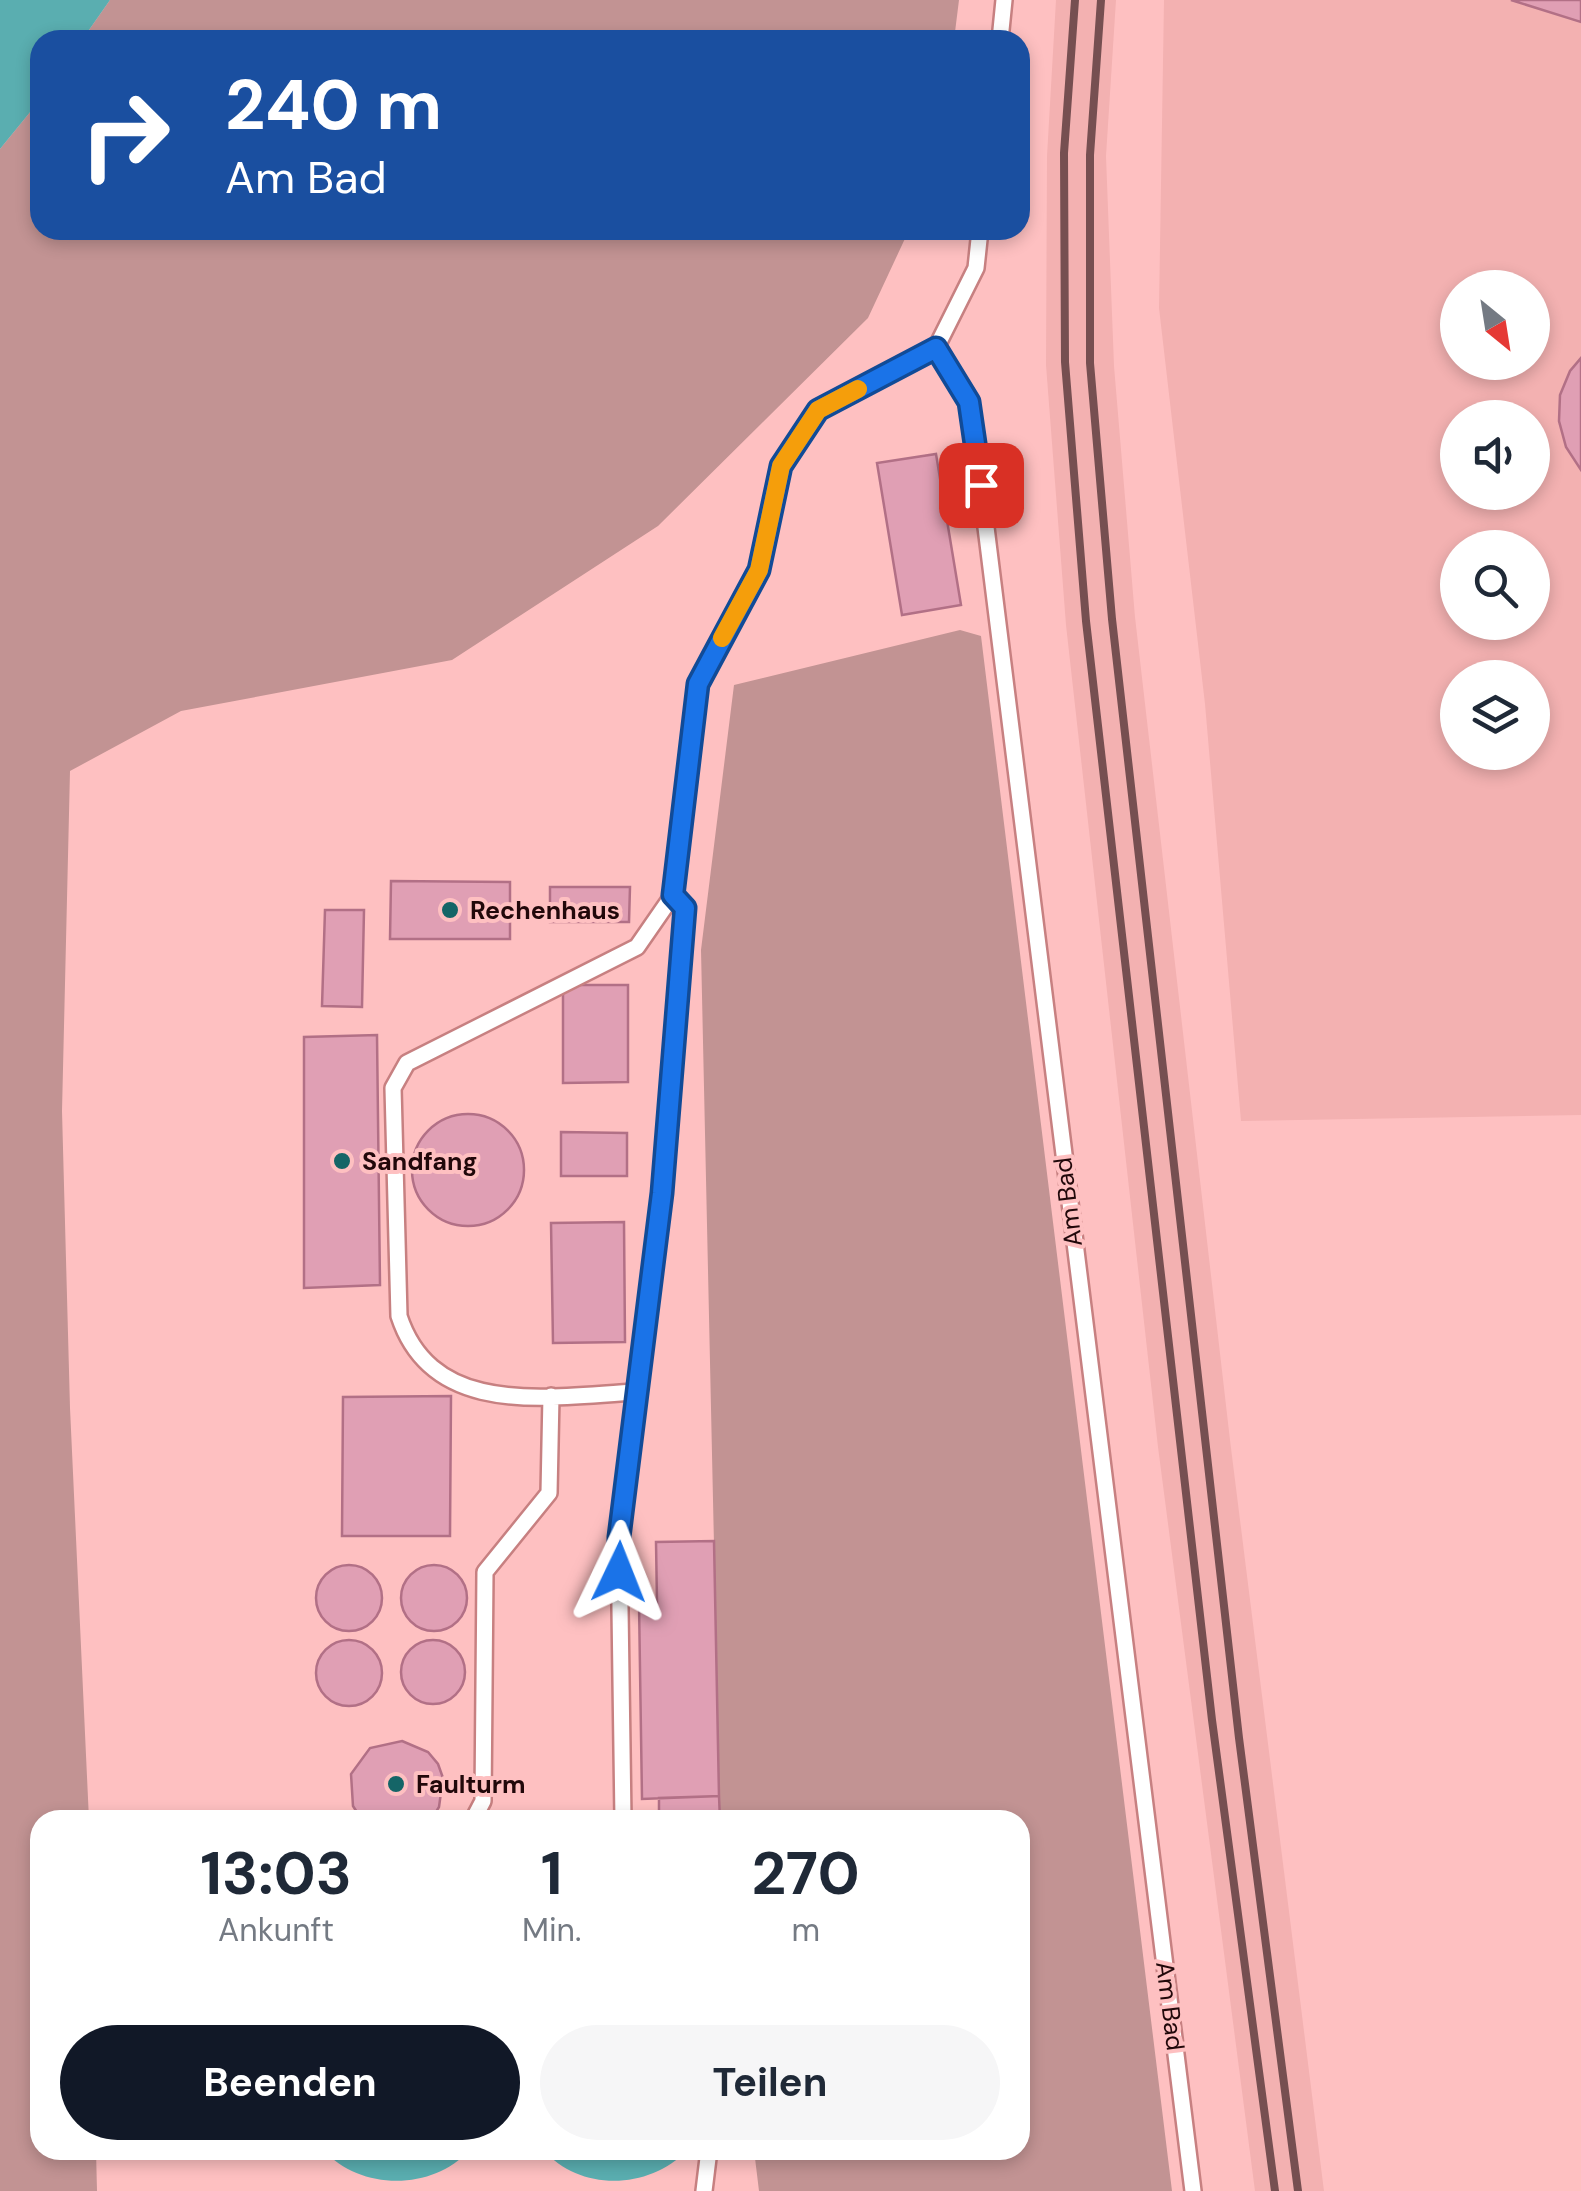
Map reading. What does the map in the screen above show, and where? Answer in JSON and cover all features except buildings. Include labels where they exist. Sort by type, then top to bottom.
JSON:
[{"type":"lane","points":[[1001,30],[1004,0]]},
{"type":"lane","points":[[637,1392],[492,1394],[449,1382],[422,1361],[406,1338],[399,1316],[393,1088],[408,1063],[637,947],[673,895],[698,684],[759,570],[781,466],[818,410],[936,348],[976,268],[979,240]]},
{"type":"lane","name":"Am Bad","points":[[936,348],[969,402],[976,447],[1192,2191]]},
{"type":"lane","points":[[623,1810],[619,1537],[662,1193],[685,908],[673,895]]},
{"type":"lane","points":[[478,1810],[483,1801],[485,1572],[549,1493],[551,1396]]},
{"type":"lane","points":[[704,2191],[709,2160]]},
{"type":"shaded area","points":[[110,0],[959,0],[955,30],[89,30]]},
{"type":"shaded area","points":[[1056,0],[1116,0],[1106,156],[1114,366],[1135,617],[1230,1440],[1324,2191],[1255,2191],[1158,1447],[1066,625],[1046,365],[1047,156]]},
{"type":"shaded area","points":[[1164,0],[1581,0],[1581,1115],[1241,1121],[1205,704],[1159,308]]},
{"type":"shaded area","points":[[30,112],[30,240],[904,240],[868,318],[658,526],[452,660],[181,711],[70,771],[62,1111],[70,1408],[89,1810],[30,1810],[30,2160],[96,2160],[97,2191],[0,2191],[0,149]]},
{"type":"shaded area","points":[[960,630],[981,636],[1172,2191],[759,2191],[755,2160],[1030,2160],[1030,1810],[720,1810],[701,950],[734,685]]},
{"type":"water","points":[[0,0],[110,0],[89,30],[30,30],[30,112],[0,149]]},
{"type":"water","points":[[336,2160],[457,2160],[436,2173],[396,2181],[356,2173]]},
{"type":"water","points":[[555,2160],[675,2160],[653,2173],[614,2181],[575,2173]]},
{"type":"railway","points":[[1075,0],[1064,153],[1065,362],[1086,621],[1212,1720],[1275,2191]]},
{"type":"railway","points":[[1101,0],[1090,155],[1090,363],[1112,619],[1239,1738],[1298,2191]]},
{"type":"slow traffic","points":[[722,638],[759,570],[781,466],[818,410],[858,389]]},
{"type":"place","name":"Rechenhaus","points":[[450,910]]},
{"type":"place","name":"Sandfang","points":[[342,1161]]},
{"type":"place","name":"Faulturm","points":[[396,1784]]},
{"type":"route","points":[[619,1572],[619,1537],[662,1193],[685,908],[673,895],[698,684],[759,570],[781,466],[818,410],[936,348],[969,402],[981,485]]}]
